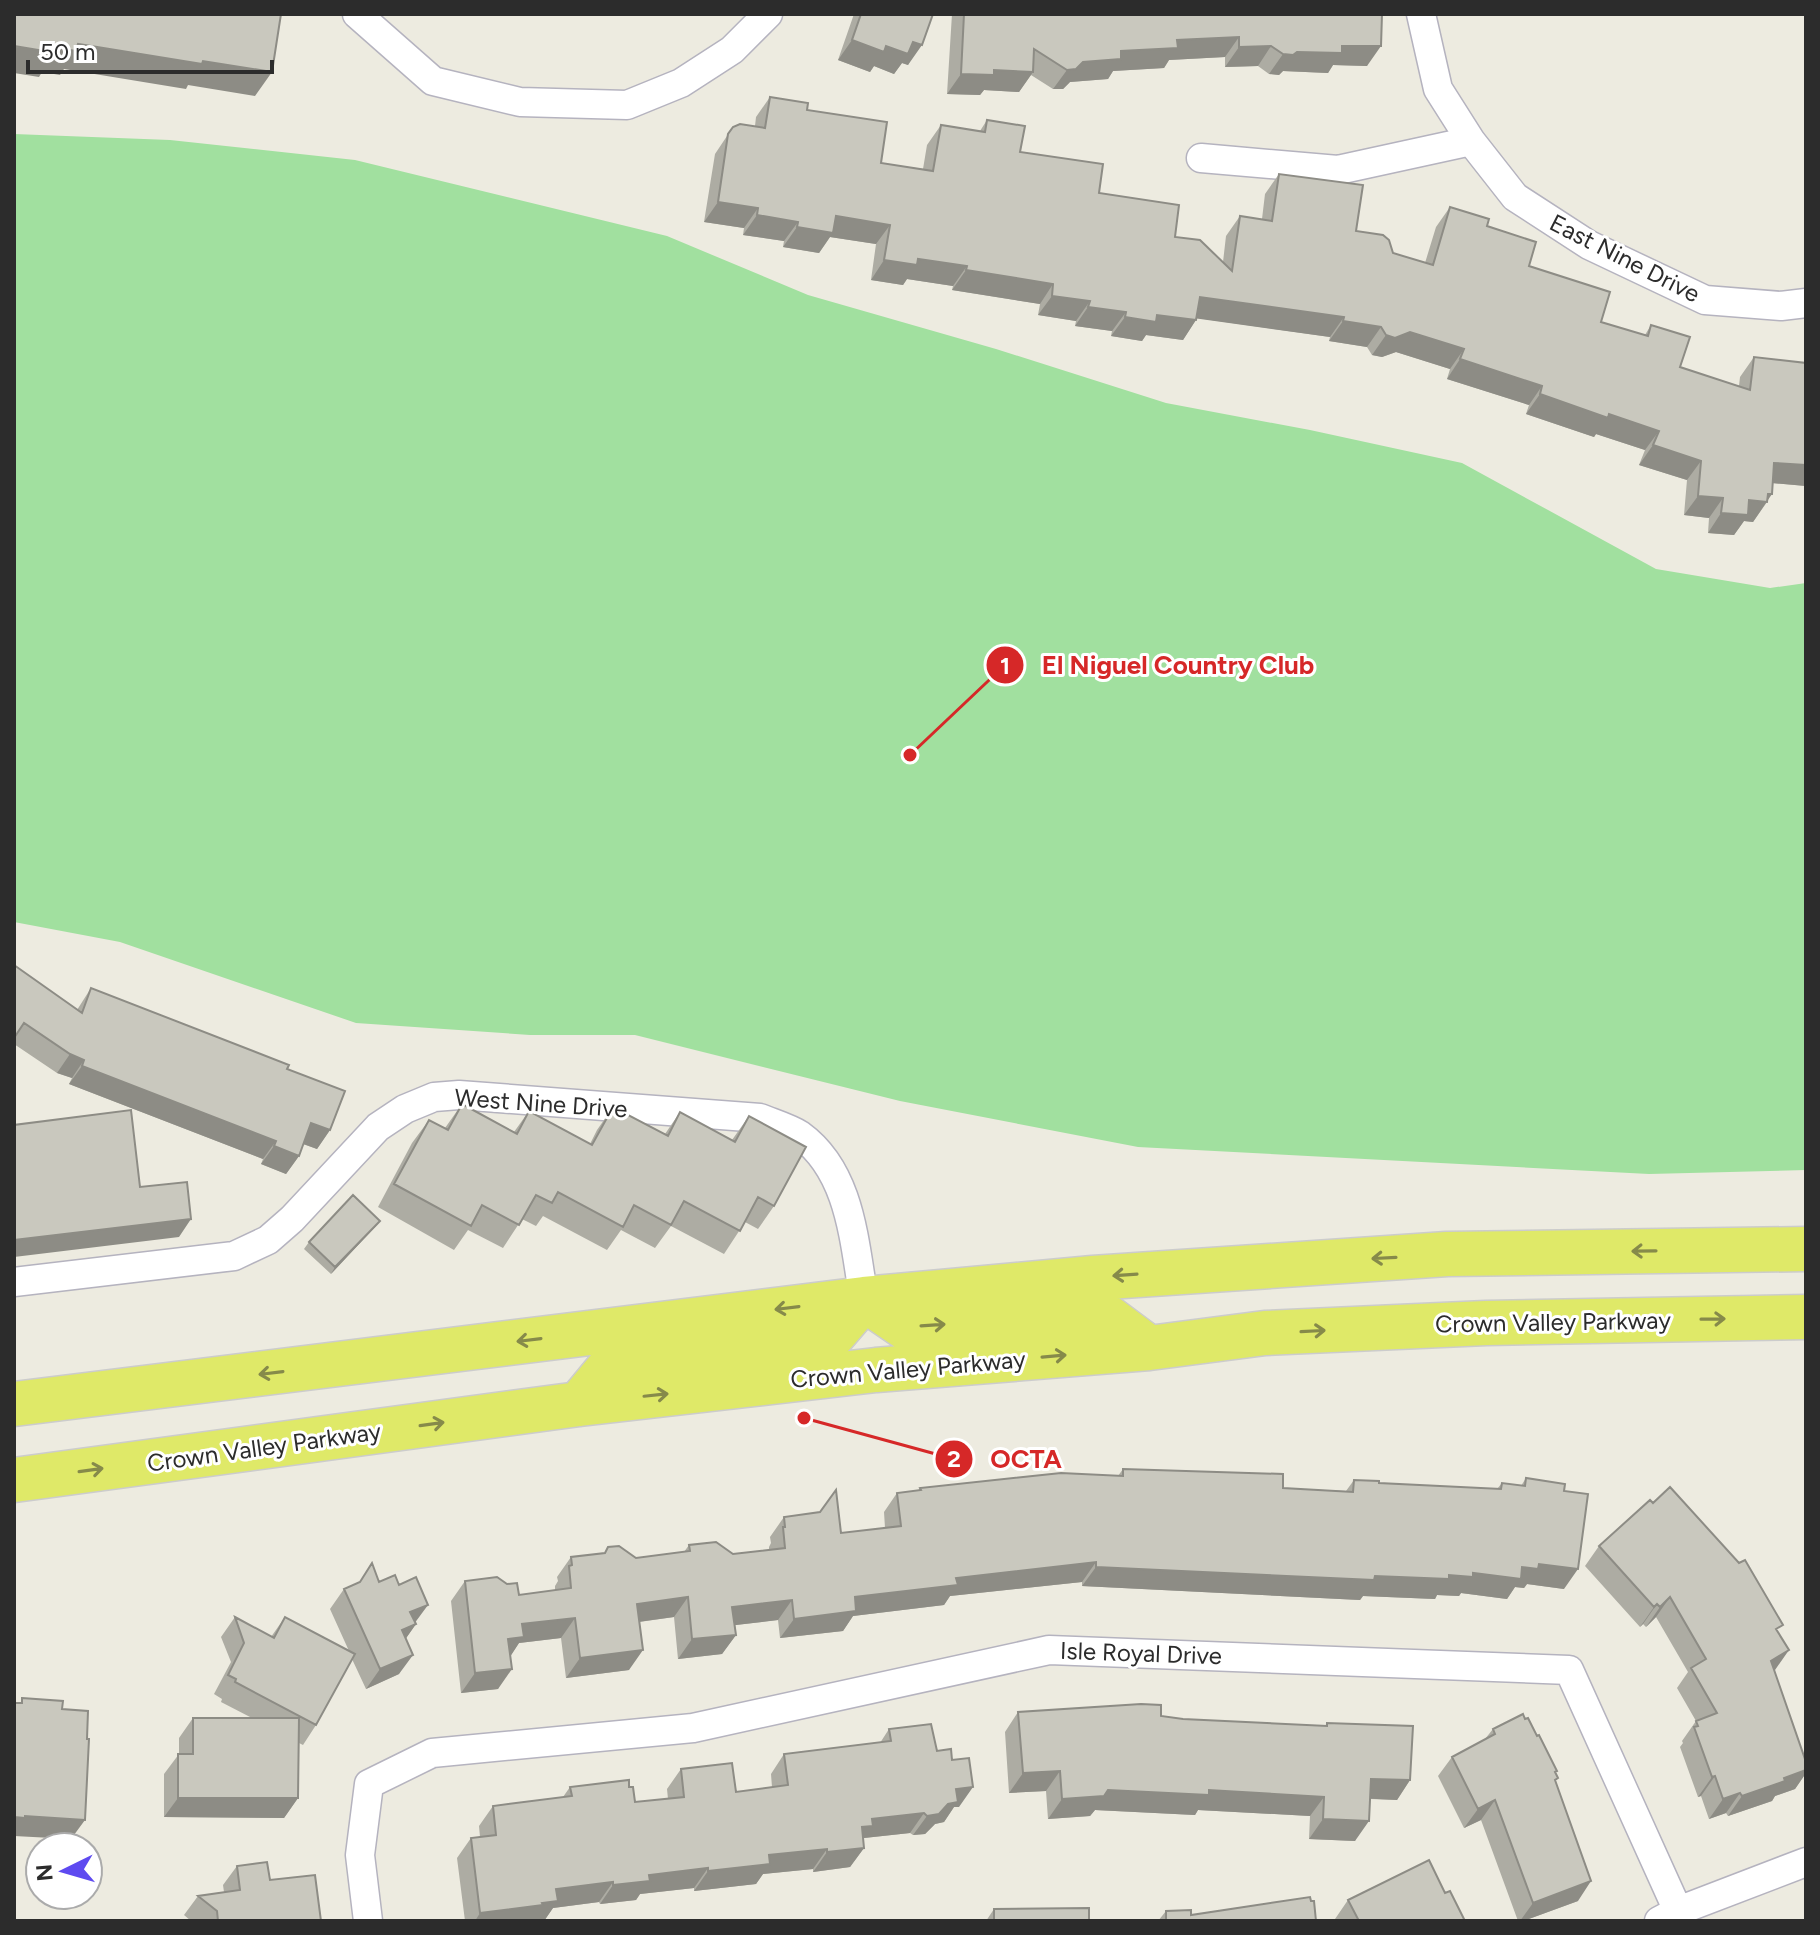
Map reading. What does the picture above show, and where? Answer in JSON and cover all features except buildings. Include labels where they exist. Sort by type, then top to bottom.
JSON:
[{"type":"main road","points":[[14,1404],[864,1299],[1093,1278],[1447,1254],[1806,1249]]},
{"type":"main road","points":[[864,1299],[905,1327],[1102,1313],[1149,1348]]},
{"type":"main road","points":[[579,1404],[608,1369],[773,1347],[833,1335],[864,1299]]},
{"type":"main road","name":"Crown Valley Parkway","points":[[14,1480],[579,1404],[876,1370],[1149,1348],[1281,1332],[1486,1323],[1806,1317]]},
{"type":"street","points":[[357,14],[433,81],[520,102],[627,105],[681,83],[732,50],[768,14]]},
{"type":"street","name":"East Nine Drive","points":[[1421,14],[1438,89],[1471,141],[1515,197],[1589,245],[1705,300],[1781,306],[1806,303]]},
{"type":"street","points":[[1201,158],[1338,170],[1471,141]]},
{"type":"street","name":"West Nine Drive","points":[[14,1282],[234,1256],[268,1240],[292,1219],[378,1127],[405,1109],[434,1097],[459,1095],[760,1118],[799,1134],[828,1163],[848,1207],[864,1299]]},
{"type":"street","name":"Isle Royal Drive","points":[[368,1921],[360,1855],[369,1784],[432,1753],[693,1728],[1049,1650],[1569,1670],[1668,1916]]},
{"type":"street","points":[[1668,1916],[1806,1862]]},
{"type":"green space","points":[[14,134],[170,140],[355,160],[667,236],[808,295],[996,349],[1166,403],[1462,463],[1656,569],[1770,588],[1806,583],[1806,1170],[1649,1174],[1138,1147],[900,1101],[635,1035],[530,1035],[356,1023],[120,942],[14,922]]},
{"type":"place","name":"El Niguel Country Club","points":[[910,755]]},
{"type":"place","name":"OCTA","points":[[804,1418]]}]
